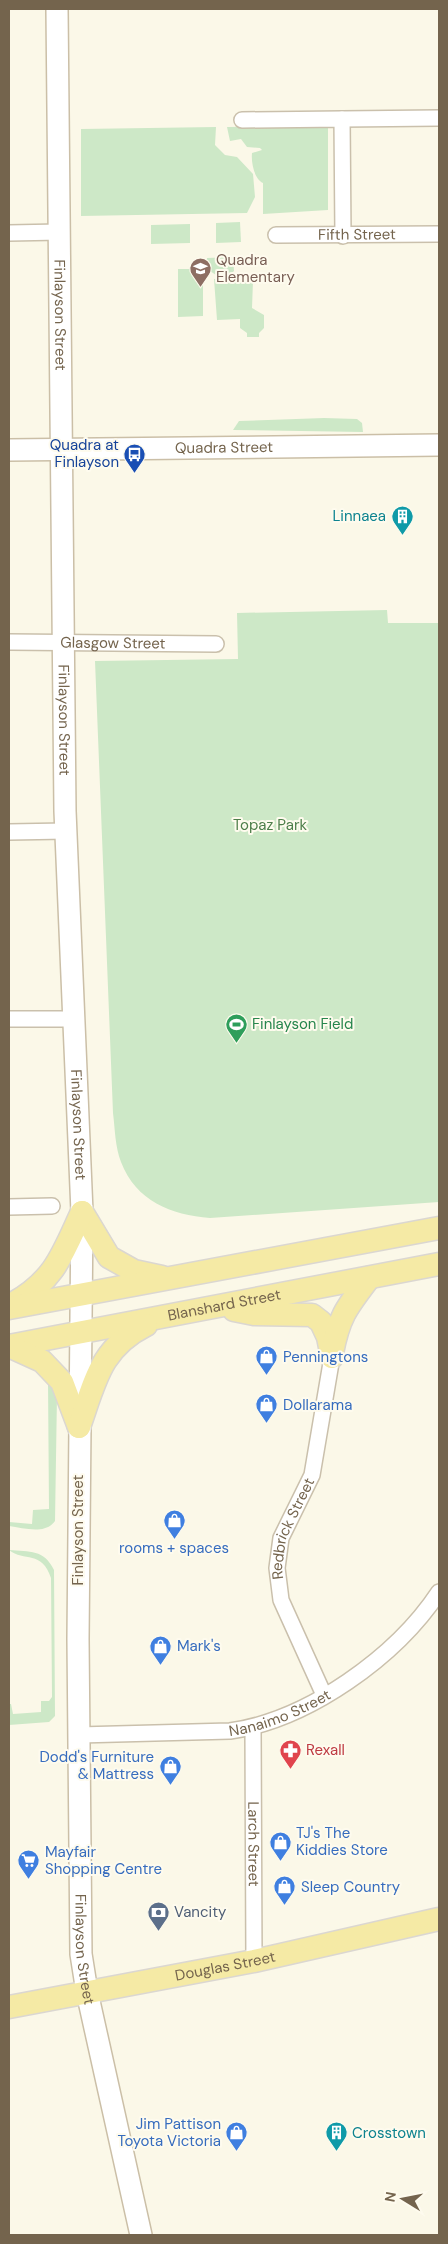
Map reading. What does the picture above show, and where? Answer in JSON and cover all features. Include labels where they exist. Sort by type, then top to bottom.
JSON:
[{"type":"main road","name":"Finlayson Street","points":[[57,9],[62,642],[66,831],[82,1212],[82,1332],[79,1427],[81,1954],[141,2235]]},
{"type":"main road","name":"Quadra Street","points":[[9,450],[439,445]]},
{"type":"main road","points":[[82,1212],[109,1256],[134,1271],[171,1278]]},
{"type":"main road","points":[[9,1307],[32,1293],[51,1274],[82,1212]]},
{"type":"main road","points":[[9,1307],[439,1228]]},
{"type":"main road","name":"Blanshard Street","points":[[9,1346],[439,1264]]},
{"type":"main road","points":[[332,1357],[336,1331],[344,1313],[369,1278]]},
{"type":"main road","points":[[219,1307],[254,1314],[312,1315],[321,1322],[328,1337],[332,1357]]},
{"type":"main road","points":[[79,1427],[100,1370],[112,1350],[121,1340],[134,1331],[160,1317]]},
{"type":"main road","points":[[9,1346],[42,1361],[62,1382],[79,1427]]},
{"type":"main road","name":"Douglas Street","points":[[9,2008],[254,1961],[439,1919]]},
{"type":"street","points":[[242,120],[439,118]]},
{"type":"street","points":[[342,119],[343,236]]},
{"type":"street","points":[[9,232],[60,232]]},
{"type":"street","name":"Fifth Street","points":[[276,235],[439,234]]},
{"type":"street","name":"Glasgow Street","points":[[9,642],[216,644]]},
{"type":"street","points":[[9,832],[66,831]]},
{"type":"street","points":[[9,1019],[75,1019]]},
{"type":"street","points":[[9,1206],[52,1206]]},
{"type":"street","name":"Redbrick Street","points":[[324,1695],[282,1600],[277,1568],[281,1538],[312,1475],[332,1357]]},
{"type":"street","name":"Nanaimo Street","points":[[79,1735],[230,1731],[253,1728],[294,1712],[357,1676],[401,1638],[438,1599]]},
{"type":"street","name":"Larch Street","points":[[253,1728],[254,1961]]},
{"type":"green space","points":[[328,126],[328,210],[263,214],[263,183],[255,174],[252,157],[252,153],[262,150],[260,148],[247,147],[241,139],[230,141],[227,127]]},
{"type":"green space","points":[[216,127],[215,145],[225,155],[237,157],[253,174],[255,197],[247,213],[81,216],[81,129]]},
{"type":"green space","points":[[240,222],[241,242],[216,243],[216,223]]},
{"type":"green space","points":[[190,224],[190,243],[151,244],[151,225]]},
{"type":"green space","points":[[233,257],[234,271],[231,274],[216,275],[207,269],[207,258]]},
{"type":"green space","points":[[178,269],[203,269],[203,316],[178,317]]},
{"type":"green space","points":[[249,277],[253,281],[252,308],[264,315],[264,328],[259,333],[259,337],[247,337],[247,333],[240,328],[240,319],[217,320],[214,279]]},
{"type":"green space","points":[[324,418],[357,419],[362,423],[363,432],[233,430],[239,421]]},
{"type":"green space","name":"Topaz Park","points":[[387,610],[388,623],[439,623],[439,1202],[210,1218],[169,1209],[156,1204],[136,1187],[121,1162],[115,1138],[95,661],[238,659],[237,613]]},
{"type":"green space","points":[[48,1381],[57,1395],[55,1521],[46,1528],[40,1529],[9,1526],[9,1522],[32,1524],[33,1510],[49,1509]]},
{"type":"green space","points":[[9,1550],[41,1555],[46,1558],[54,1570],[55,1716],[49,1722],[9,1725],[9,1704],[11,1704],[13,1714],[41,1712],[41,1701],[49,1701],[52,1697],[51,1578],[47,1569],[38,1560],[15,1554]]},
{"type":"place","name":"Quadra Elementary","points":[[200,288]]},
{"type":"place","name":"Quadra at Finlayson","points":[[135,473]]},
{"type":"place","name":"Linnaea","points":[[402,535]]},
{"type":"place","name":"Finlayson Field","points":[[236,1043]]},
{"type":"place","name":"Penningtons","points":[[267,1376]]},
{"type":"place","name":"Dollarama","points":[[267,1424]]},
{"type":"place","name":"rooms + spaces","points":[[174,1539]]},
{"type":"place","name":"Mark's","points":[[161,1665]]},
{"type":"place","name":"Rexall","points":[[290,1769]]},
{"type":"place","name":"Dodd's Furniture & Mattress","points":[[170,1785]]},
{"type":"place","name":"TJ's The Kiddies Store","points":[[280,1861]]},
{"type":"place","name":"Mayfair Shopping Centre","points":[[29,1880]]},
{"type":"place","name":"Sleep Country","points":[[285,1906]]},
{"type":"place","name":"Vancity","points":[[158,1931]]},
{"type":"place","name":"Jim Pattison Toyota Victoria","points":[[237,2152]]},
{"type":"place","name":"Crosstown","points":[[336,2152]]}]
